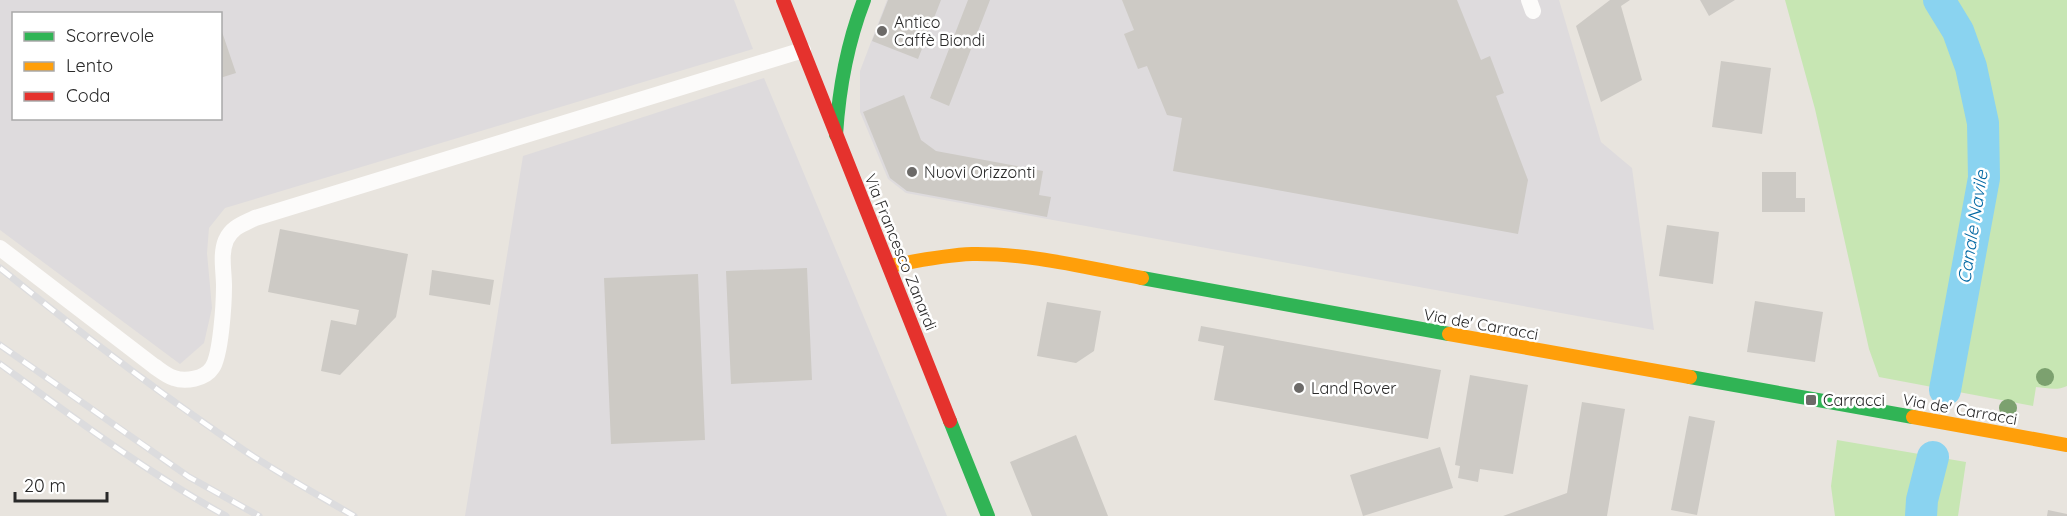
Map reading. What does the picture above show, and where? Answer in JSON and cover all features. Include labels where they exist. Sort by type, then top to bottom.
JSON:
[{"type":"street","name":"Via Francesco Zanardi","points":[[783,0],[988,516]]},
{"type":"street","points":[[836,135],[838,98],[846,52],[864,0]]},
{"type":"street","name":"Via de' Carracci","points":[[889,266],[938,257],[973,254],[1029,257],[2067,446]]},
{"type":"lane","points":[[0,248],[154,366],[173,378],[190,380],[206,374],[213,368],[217,356],[224,287],[222,256],[231,230],[266,215],[803,50]]},
{"type":"shaded area","points":[[0,0],[734,0],[753,49],[225,208],[209,228],[207,253],[212,308],[204,343],[180,364],[0,230]]},
{"type":"shaded area","points":[[887,0],[1559,0],[1601,142],[1632,168],[1654,330],[906,193],[888,179],[860,112],[860,71]]},
{"type":"shaded area","points":[[764,78],[947,516],[465,516],[523,156]]},
{"type":"green space","points":[[1785,0],[2067,0],[2067,386],[2056,389],[2036,387],[2033,406],[1879,377],[1869,349],[1815,109]]},
{"type":"green space","points":[[1837,440],[1966,462],[1958,516],[1835,516],[1831,486]]},
{"type":"building","points":[[888,0],[941,0],[918,59],[872,41]]},
{"type":"building","points":[[968,0],[990,0],[949,106],[930,98]]},
{"type":"building","points":[[1122,0],[1457,0],[1481,60],[1490,56],[1504,93],[1496,96],[1528,180],[1518,234],[1173,171],[1182,118],[1167,115],[1147,66],[1138,69],[1124,34],[1134,30]]},
{"type":"building","points":[[1610,0],[1630,0],[1621,6],[1642,80],[1601,102],[1576,26]]},
{"type":"building","points":[[1700,0],[1735,0],[1709,16]]},
{"type":"building","points":[[222,32],[236,73],[222,77]]},
{"type":"building","points":[[1721,61],[1771,68],[1762,134],[1712,127]]},
{"type":"building","points":[[904,95],[921,140],[936,151],[1043,171],[1039,195],[1051,197],[1047,217],[907,191],[890,178],[863,112]]},
{"type":"building","points":[[1762,172],[1796,172],[1796,198],[1805,198],[1805,212],[1762,212]]},
{"type":"building","points":[[1667,225],[1719,232],[1713,284],[1659,276]]},
{"type":"building","points":[[280,229],[408,254],[396,317],[340,375],[321,371],[331,320],[356,325],[359,310],[268,292]]},
{"type":"building","points":[[807,268],[812,380],[731,384],[726,271]]},
{"type":"building","points":[[432,270],[494,280],[490,305],[429,295]]},
{"type":"building","points":[[698,274],[705,440],[611,444],[604,278]]},
{"type":"building","points":[[1755,301],[1823,312],[1815,362],[1747,352]]},
{"type":"building","points":[[1047,302],[1101,311],[1094,351],[1076,363],[1037,356]]},
{"type":"building","points":[[1201,326],[1441,370],[1428,439],[1214,400],[1224,346],[1198,341]]},
{"type":"building","points":[[1470,375],[1528,385],[1513,474],[1480,469],[1478,482],[1458,478],[1460,466],[1455,465]]},
{"type":"building","points":[[1582,402],[1625,409],[1607,516],[1503,516],[1567,493]]},
{"type":"building","points":[[1689,416],[1715,421],[1697,515],[1671,510]]},
{"type":"building","points":[[1076,435],[1108,516],[1032,516],[1010,462]]},
{"type":"building","points":[[1440,447],[1453,488],[1363,516],[1350,475]]},
{"type":"building","points":[[2048,510],[2067,514],[2067,516],[2047,516]]},
{"type":"waterway","name":"Canale Navile","points":[[1939,0],[1958,31],[1971,67],[1983,123],[1984,178],[1945,390]]},
{"type":"waterway","name":"Canale Navile","points":[[1921,516],[1922,500],[1933,457]]},
{"type":"railway","points":[[0,268],[120,362],[213,429],[272,468],[354,516]]},
{"type":"railway","points":[[0,345],[189,477],[259,516]]},
{"type":"railway","points":[[0,364],[139,463],[226,516]]},
{"type":"traffic: fast","points":[[836,135],[845,66],[864,0]]},
{"type":"traffic: fast","points":[[1142,278],[1449,334]]},
{"type":"traffic: fast","points":[[1690,377],[1913,417]]},
{"type":"traffic: fast","points":[[950,421],[988,516]]},
{"type":"traffic: slow","points":[[889,266],[930,258],[993,254],[1058,262],[1142,278]]},
{"type":"traffic: slow","points":[[1449,334],[1690,377]]},
{"type":"traffic: slow","points":[[1913,417],[2067,445]]},
{"type":"traffic: jam","points":[[783,0],[950,421]]},
{"type":"place","name":"Antico Caffè Biondi","points":[[882,31]]},
{"type":"place","name":"Nuovi Orizzonti","points":[[912,172]]},
{"type":"place","name":"Land Rover","points":[[1299,388]]},
{"type":"place","name":"Carracci","points":[[1811,400]]}]
